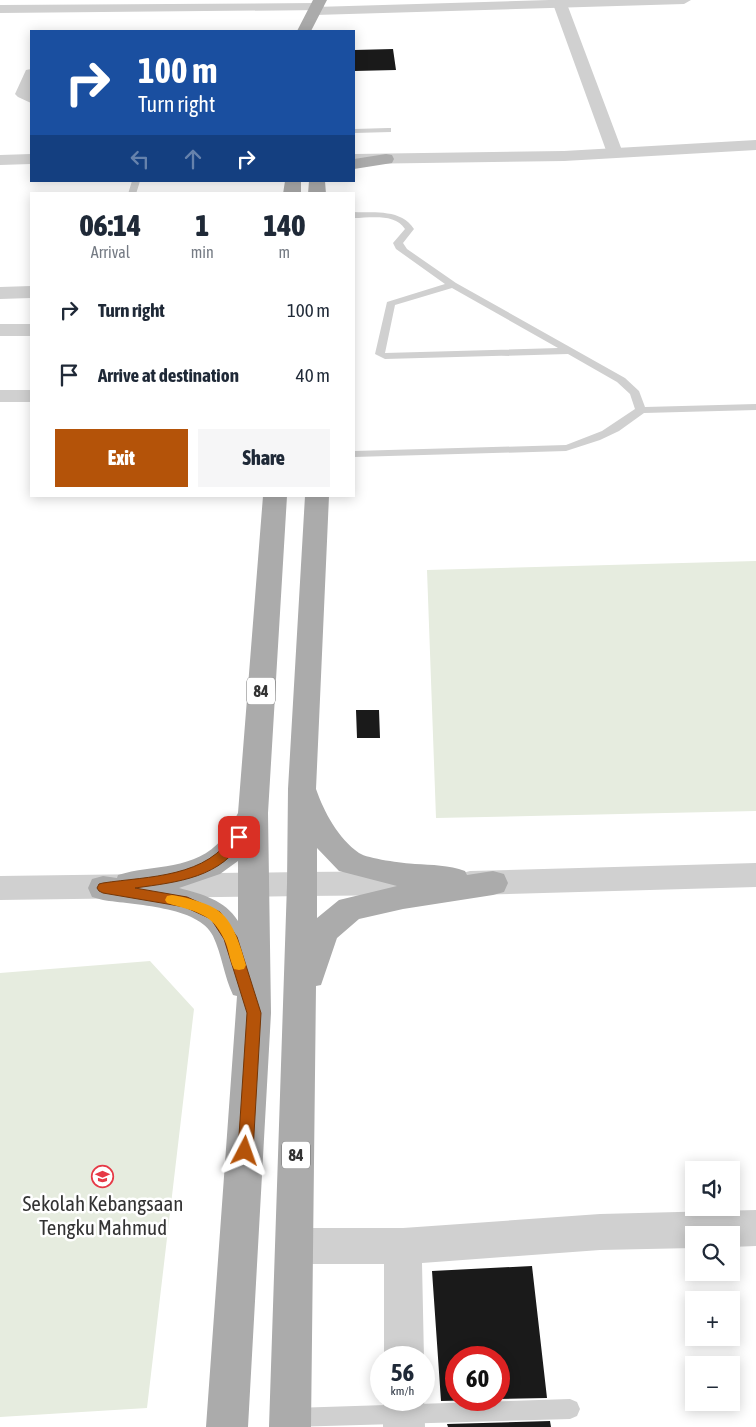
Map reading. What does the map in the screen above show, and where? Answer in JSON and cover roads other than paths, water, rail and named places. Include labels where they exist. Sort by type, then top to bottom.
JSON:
[{"type":"main road","points":[[305,30],[317,6]]},
{"type":"main road","points":[[317,6],[322,30]]},
{"type":"main road","points":[[355,164],[386,159]]},
{"type":"main road","name":"84","points":[[228,1427],[254,1013],[253,813],[275,497]]},
{"type":"main road","name":"84","points":[[290,1422],[300,1004],[302,789],[317,497]]},
{"type":"main road","points":[[302,789],[315,821],[328,840],[350,863],[396,874],[493,883]]},
{"type":"main road","points":[[103,888],[179,877],[202,869],[222,858],[232,849],[253,813]]},
{"type":"main road","points":[[300,1004],[323,931],[350,909],[493,883]]},
{"type":"main road","points":[[103,888],[187,902],[216,916],[230,937],[254,1013]]},
{"type":"street","points":[[0,9],[560,4],[684,0]]},
{"type":"street","points":[[560,4],[616,154]]},
{"type":"street","points":[[49,24],[54,9]]},
{"type":"street","points":[[30,75],[23,94],[30,98]]},
{"type":"street","points":[[355,158],[616,154],[756,145]]},
{"type":"street","points":[[0,160],[30,159]]},
{"type":"street","points":[[0,293],[30,292]]},
{"type":"street","points":[[0,330],[30,330]]},
{"type":"street","points":[[0,396],[30,396]]},
{"type":"street","points":[[0,888],[493,883],[756,874]]},
{"type":"street","points":[[294,1246],[403,1246],[600,1232],[756,1228]]},
{"type":"street","points":[[403,1246],[404,1346]]},
{"type":"lane","points":[[355,131],[388,130]]},
{"type":"lane","points":[[355,215],[401,219],[408,224],[410,229],[400,239],[399,247],[454,285],[571,351],[629,387],[639,401],[641,410]]},
{"type":"lane","points":[[454,285],[398,300],[390,304],[380,354],[385,356],[571,351]]},
{"type":"lane","points":[[355,454],[566,448],[594,440],[626,422],[641,410],[756,407]]},
{"type":"lane","points":[[290,1422],[404,1414],[570,1408]]},
{"type":"place","name":"Sekolah Kebangsaan Tengku Mahmud","points":[[103,1176]]}]
